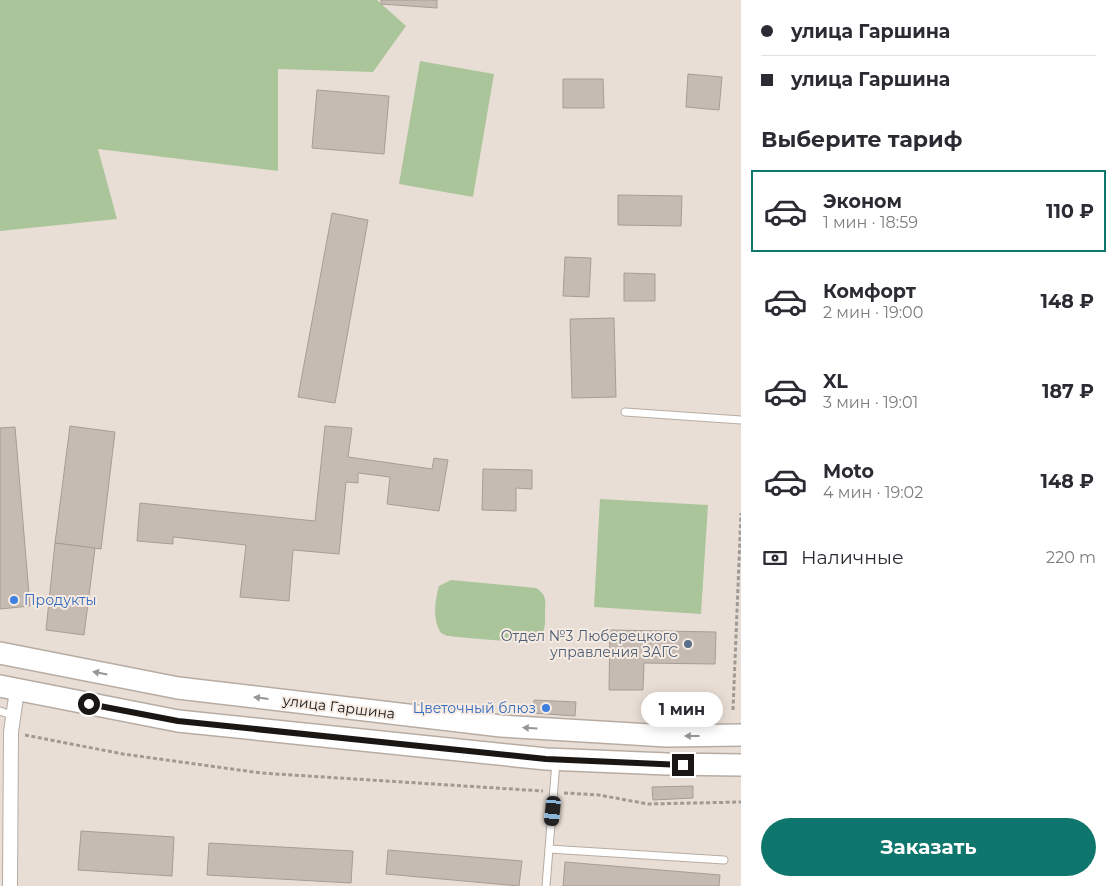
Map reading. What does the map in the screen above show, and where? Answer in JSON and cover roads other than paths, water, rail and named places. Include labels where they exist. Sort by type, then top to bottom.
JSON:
[{"type":"main road","name":"улица Гаршина","points":[[0,653],[178,688],[500,726],[667,736],[741,736]]},
{"type":"main road","points":[[9,688],[178,721],[556,759],[741,765]]},
{"type":"street","points":[[9,688],[14,716],[12,732],[10,886]]},
{"type":"lane","points":[[624,412],[741,420]]},
{"type":"lane","points":[[0,711],[14,716]]},
{"type":"lane","points":[[546,886],[555,792],[556,759]]},
{"type":"lane","points":[[549,849],[724,860]]},
{"type":"place","name":"Продукты","points":[[14,600]]},
{"type":"place","name":"Отдел №3 Люберецкого управления ЗАГС","points":[[688,644]]},
{"type":"place","name":"Цветочный блюз","points":[[546,708]]}]
